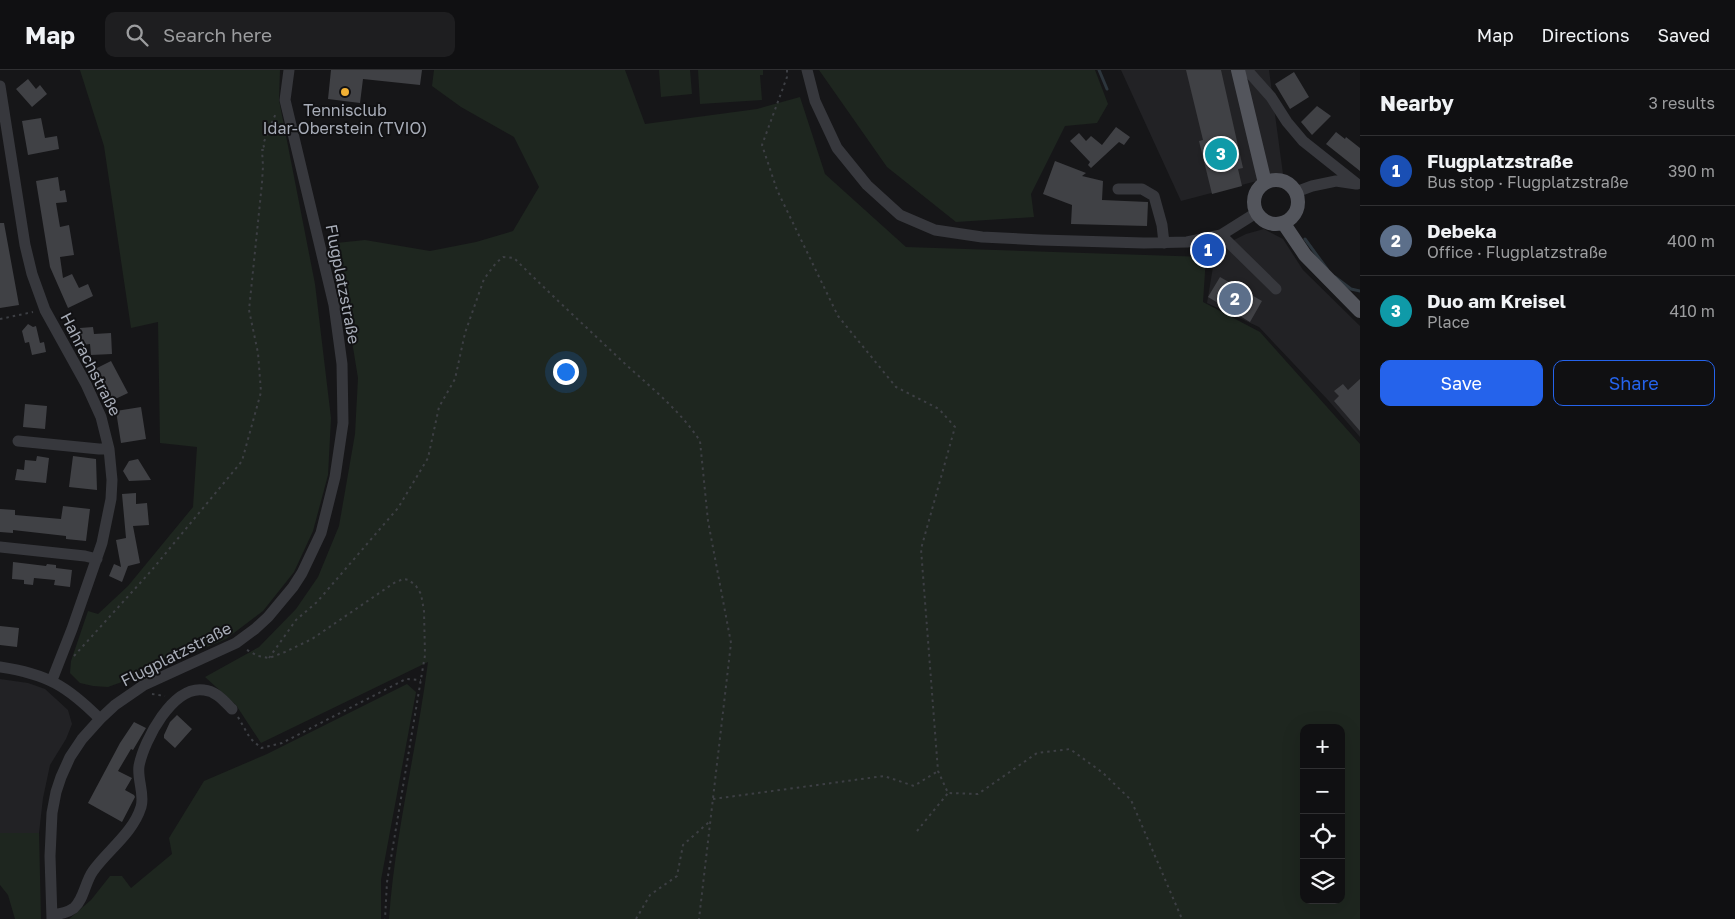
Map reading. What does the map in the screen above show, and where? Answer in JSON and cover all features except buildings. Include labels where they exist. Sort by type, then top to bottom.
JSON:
[{"type":"main road","points":[[1238,70],[1265,183]]},
{"type":"main road","points":[[1276,180],[1284,182],[1296,192],[1297,208],[1292,218],[1284,224],[1270,224],[1261,220],[1256,213],[1254,198],[1257,190],[1265,183],[1276,180]]},
{"type":"main road","points":[[1284,224],[1305,255],[1360,311]]},
{"type":"street","name":"Flugplatzstraße","points":[[52,917],[50,832],[56,792],[70,757],[82,739],[100,718],[144,685],[236,643],[268,617],[302,574],[321,533],[333,486],[343,423],[342,364],[334,305],[285,100],[289,70]]},
{"type":"street","points":[[807,70],[815,101],[837,148],[866,185],[900,215],[935,230],[982,237],[1041,240],[1187,242],[1221,235],[1256,213]]},
{"type":"street","points":[[1247,70],[1271,97],[1287,122],[1303,141],[1358,185]]},
{"type":"street","name":"Hahrachstraße","points":[[0,86],[25,245],[35,283],[45,310],[102,417],[109,449],[112,480],[112,499],[97,559],[52,680]]},
{"type":"street","points":[[1296,192],[1312,186],[1336,181],[1358,185]]},
{"type":"street","points":[[1118,189],[1142,189],[1154,196],[1162,225],[1164,243]]},
{"type":"street","points":[[1221,235],[1276,289]]},
{"type":"street","points":[[18,441],[99,450],[109,449]]},
{"type":"street","points":[[0,547],[85,556],[97,559]]},
{"type":"street","points":[[0,667],[52,680],[76,696],[100,718]]},
{"type":"street","points":[[52,917],[66,912],[80,901],[92,872],[134,822],[142,799],[138,781],[142,754],[163,713],[179,698],[194,690],[212,692],[232,709]]},
{"type":"path","points":[[787,70],[787,77],[762,145],[777,190],[838,316],[896,387],[939,409],[955,427],[921,548],[938,771],[948,793]]},
{"type":"path","points":[[58,664],[73,657],[151,571],[242,461],[261,392],[258,353],[250,310],[262,183],[262,150],[265,150],[263,144],[276,113],[276,107]]},
{"type":"path","points":[[269,658],[296,620],[317,602],[398,508],[428,458],[439,407],[455,379],[465,333],[484,279],[496,262],[504,257],[514,258],[558,302],[668,402],[694,431],[700,441],[708,521],[731,643],[699,919]]},
{"type":"path","points":[[0,319],[45,310]]},
{"type":"path","points":[[236,643],[258,656],[269,658],[312,639],[394,583],[403,579],[409,580],[421,594],[424,611],[425,655],[387,882],[385,919]]},
{"type":"path","points":[[232,709],[250,738],[261,748],[282,743],[406,679],[421,680]]},
{"type":"path","points":[[135,691],[179,698]]},
{"type":"path","points":[[948,793],[978,794],[1038,753],[1070,749],[1103,773],[1131,800],[1182,919]]},
{"type":"path","points":[[713,799],[884,776],[914,786],[938,771]]},
{"type":"path","points":[[917,831],[948,793]]},
{"type":"path","points":[[636,919],[650,894],[677,876],[683,845],[710,822]]},
{"type":"shaded area","points":[[80,70],[280,70],[279,100],[315,284],[331,418],[328,475],[313,531],[294,572],[263,611],[226,639],[144,674],[108,687],[80,683],[70,673],[71,661],[88,611],[98,614],[128,586],[193,507],[197,447],[160,443],[158,322],[131,328],[104,146]]},
{"type":"shaded area","points":[[434,70],[625,70],[645,124],[757,109],[800,97],[825,174],[906,247],[1206,257],[1203,302],[1260,332],[1360,444],[1360,919],[389,919],[396,855],[428,662],[261,743],[236,705],[205,677],[259,647],[296,609],[318,577],[339,526],[355,434],[358,378],[336,243],[365,240],[430,251],[476,242],[513,231],[539,187],[514,137],[461,107],[432,86]]},
{"type":"shaded area","points":[[659,70],[690,70],[692,94],[661,97]]},
{"type":"shaded area","points":[[698,70],[763,70],[763,75],[760,75],[762,100],[700,104]]},
{"type":"shaded area","points":[[819,70],[1095,70],[1108,104],[1097,123],[1065,126],[1031,194],[1034,217],[956,222],[887,167]]},
{"type":"shaded area","points":[[1121,70],[1269,70],[1283,174],[1181,201]]},
{"type":"shaded area","points":[[1264,229],[1283,239],[1303,270],[1360,326],[1360,437],[1259,327],[1207,303],[1216,249],[1246,234]]},
{"type":"shaded area","points":[[0,679],[28,683],[45,689],[68,710],[72,724],[66,739],[50,765],[43,798],[39,833],[0,833]]},
{"type":"shaded area","points":[[407,684],[416,692],[381,880],[381,919],[69,919],[91,900],[110,876],[122,876],[131,888],[172,854],[169,838],[204,781],[267,754]]},
{"type":"shaded area","points":[[0,833],[39,833],[41,919],[15,919],[8,895],[0,885]]},
{"type":"waterway","points":[[1099,70],[1107,89]]},
{"type":"waterway","points":[[1305,239],[1327,269]]},
{"type":"waterway","points":[[1335,277],[1351,289],[1360,291]]},
{"type":"place","name":"Tennisclub Idar-Oberstein (TVIO)","points":[[345,92]]},
{"type":"place","name":"Duo am Kreisel","points":[[1221,154]]},
{"type":"place","name":"Flugplatzstraße","points":[[1208,250]]},
{"type":"place","name":"Debeka","points":[[1235,299]]}]
